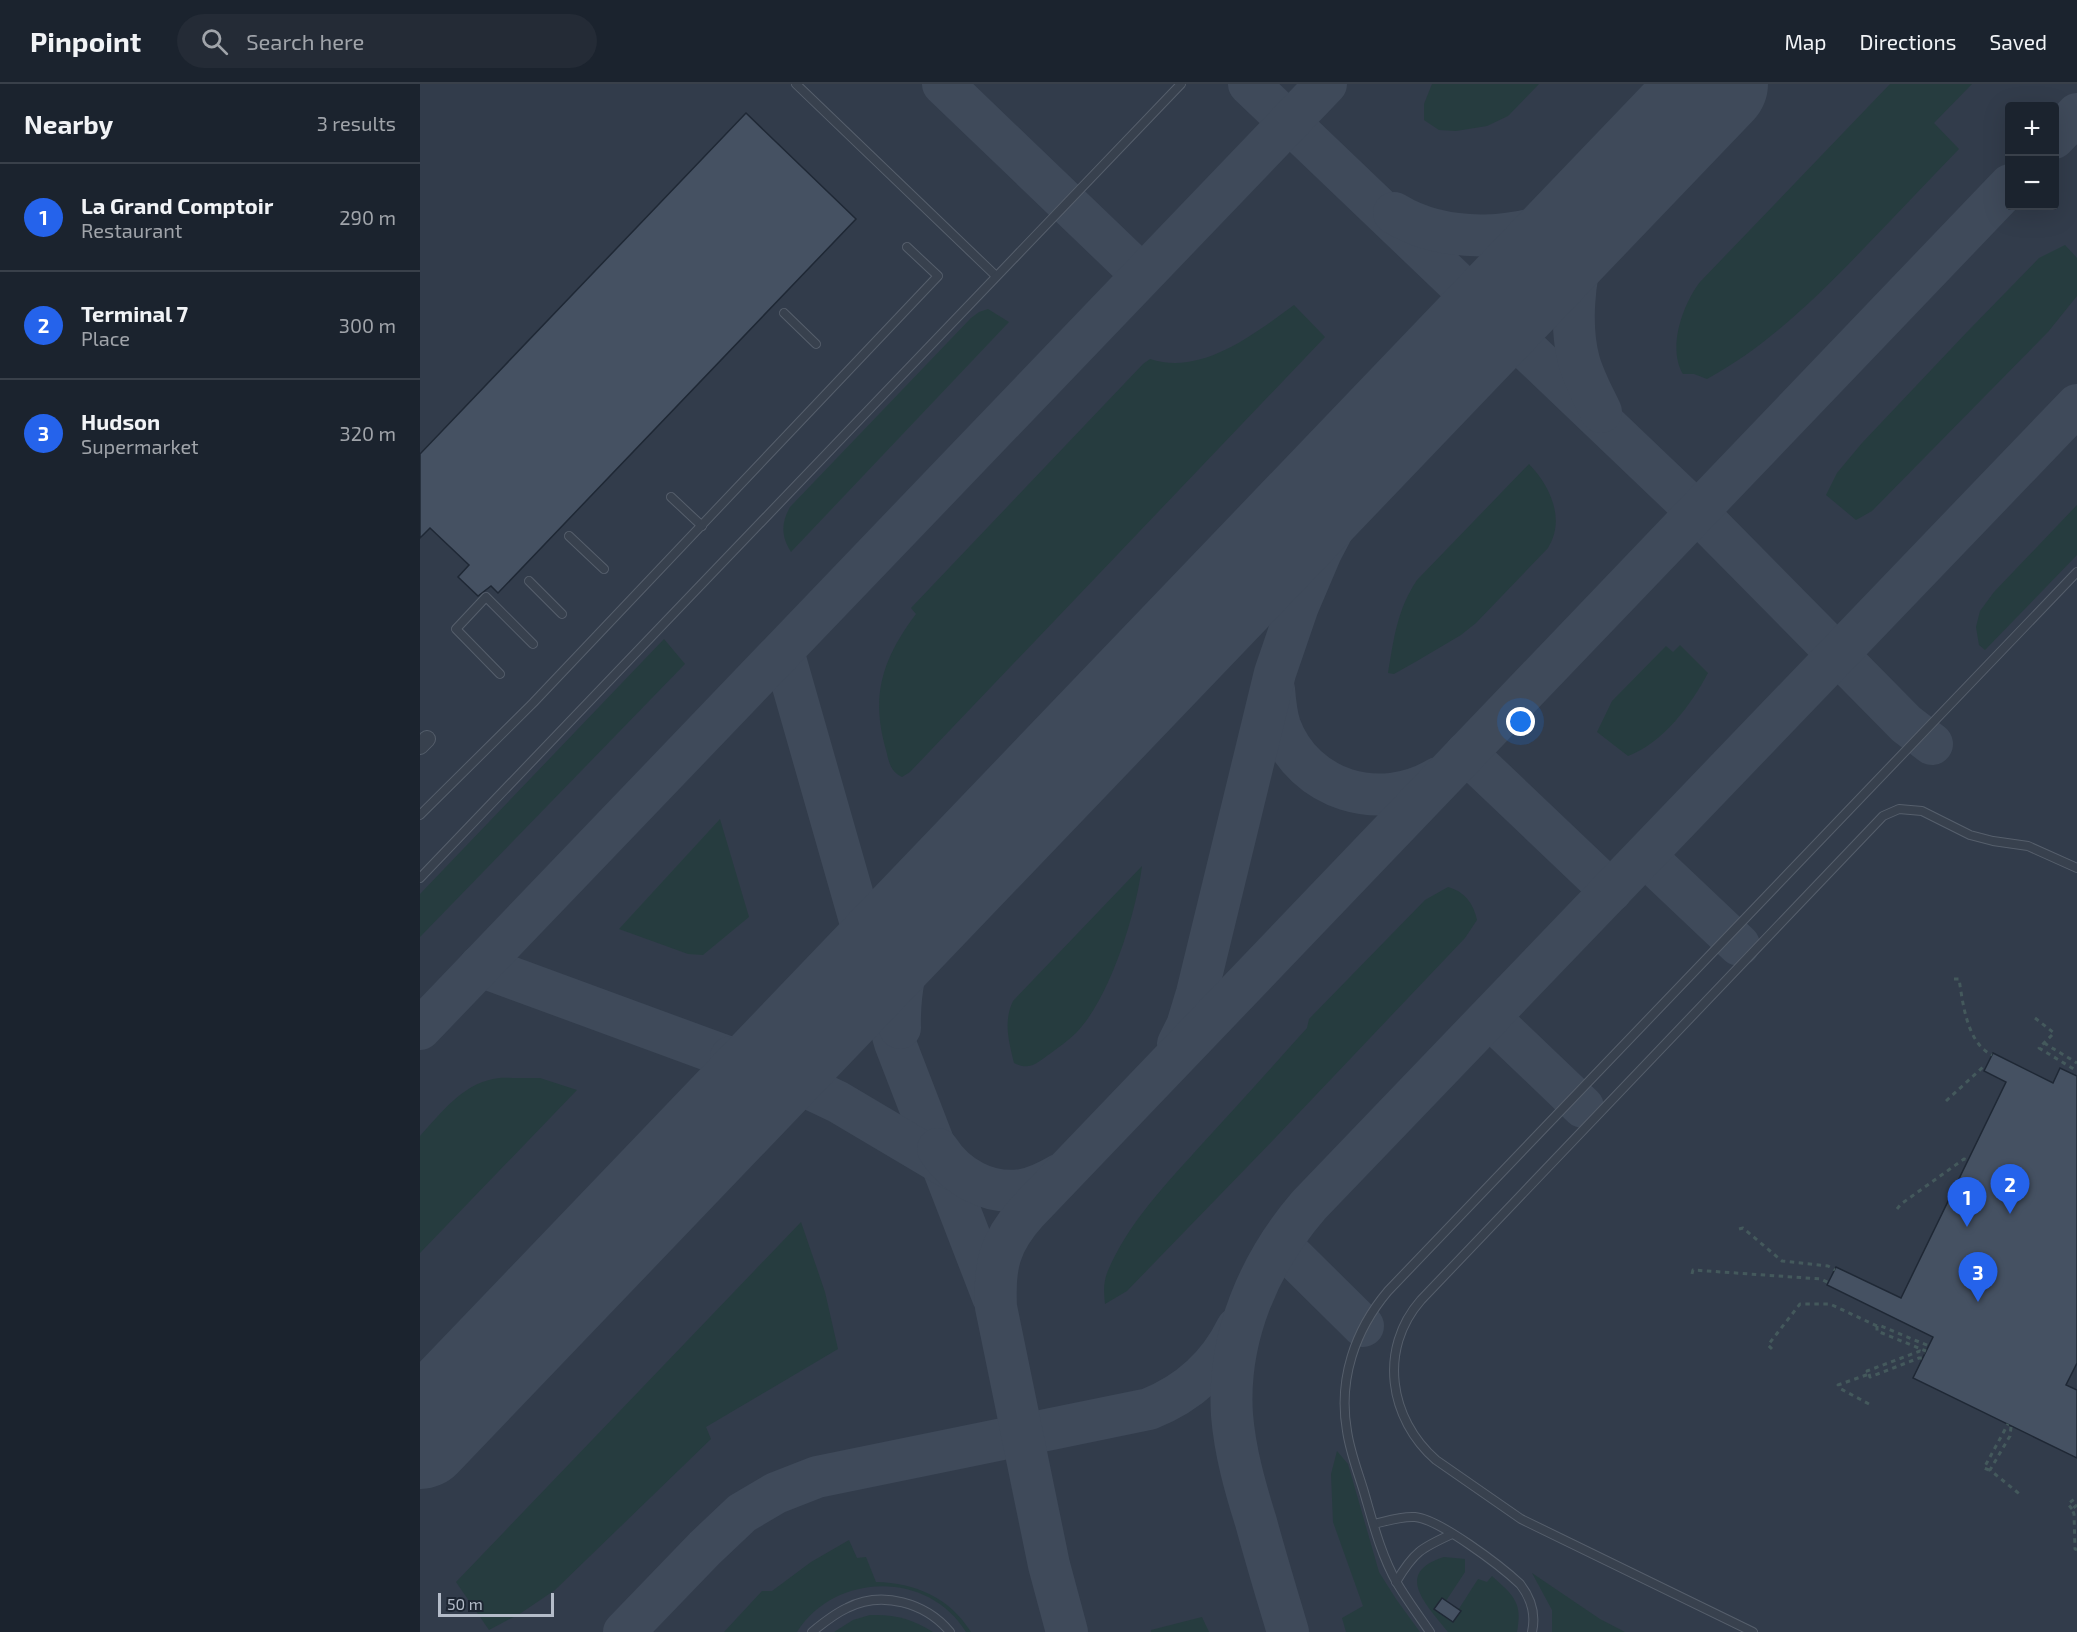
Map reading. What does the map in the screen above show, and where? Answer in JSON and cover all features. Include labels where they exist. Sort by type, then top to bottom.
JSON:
[{"type":"lane","points":[[796,84],[996,276]]},
{"type":"lane","points":[[420,878],[1181,84]]},
{"type":"lane","points":[[420,815],[533,703],[938,276],[907,247]]},
{"type":"lane","points":[[784,313],[816,344]]},
{"type":"lane","points":[[671,497],[702,526]]},
{"type":"lane","points":[[569,536],[604,569]]},
{"type":"lane","points":[[1430,1632],[1396,1582],[1388,1566],[1350,1444],[1345,1396],[1351,1355],[1363,1326],[1379,1301],[2077,572]]},
{"type":"lane","points":[[529,581],[562,614]]},
{"type":"lane","points":[[501,674],[456,629],[486,597],[533,644]]},
{"type":"lane","points":[[1754,1632],[1521,1519],[1436,1460],[1410,1431],[1397,1396],[1395,1360],[1403,1328],[1421,1300],[1883,816],[1899,809],[1922,811],[1970,835],[2028,846],[2077,868]]},
{"type":"lane","points":[[1374,1524],[1414,1517],[1430,1520],[1452,1533],[1520,1584],[1532,1607],[1532,1632]]},
{"type":"lane","points":[[1396,1582],[1415,1554],[1452,1533]]},
{"type":"lane","points":[[812,1632],[849,1606],[867,1601],[885,1600],[904,1602],[920,1608],[935,1617],[950,1632]]},
{"type":"path","points":[[1954,979],[1959,979],[1965,1017],[1983,1051],[1992,1055]]},
{"type":"path","points":[[2036,1018],[2054,1033],[2039,1048],[2077,1071]]},
{"type":"path","points":[[2044,1043],[2077,1063]]},
{"type":"path","points":[[1946,1101],[1983,1067],[1986,1069]]},
{"type":"path","points":[[1897,1209],[1964,1159],[1968,1160]]},
{"type":"path","points":[[1739,1230],[1743,1228],[1782,1261],[1828,1266],[1835,1270]]},
{"type":"path","points":[[1692,1274],[1693,1270],[1732,1272],[1821,1279],[1828,1283]]},
{"type":"path","points":[[1772,1349],[1768,1345],[1800,1304],[1830,1304],[1877,1326],[1929,1346]]},
{"type":"path","points":[[1869,1374],[1867,1371],[1920,1351],[1926,1352],[1876,1330],[1877,1326]]},
{"type":"path","points":[[1869,1404],[1841,1389],[1838,1385],[1869,1374],[1870,1377],[1923,1358]]},
{"type":"path","points":[[1989,1470],[2010,1436],[2010,1425],[1984,1468],[2022,1496]]},
{"type":"path","points":[[2077,1497],[2068,1504],[2074,1514],[2075,1549],[2077,1550]]},
{"type":"path","points":[[2072,1509],[2077,1505]]},
{"type":"shaded area","points":[[420,84],[2077,84],[2077,1632],[420,1632]]},
{"type":"green space","points":[[1432,84],[1539,84],[1508,116],[1487,126],[1456,131],[1439,130],[1424,120],[1424,104]]},
{"type":"green space","points":[[1890,84],[1972,84],[1934,123],[1959,149],[1830,282],[1772,335],[1707,379],[1694,374],[1683,374],[1678,363],[1677,352],[1679,327],[1688,302],[1700,282]]},
{"type":"green space","points":[[2065,245],[2077,258],[2077,296],[2048,332],[1872,511],[1856,520],[1826,495],[1837,473],[1862,443],[1967,332],[2039,258]]},
{"type":"green space","points":[[1294,305],[1325,337],[910,772],[902,777],[898,775],[889,762],[881,730],[880,694],[888,662],[895,646],[916,614],[911,608],[1143,364],[1150,359],[1169,363],[1189,362],[1208,357],[1245,339]]},
{"type":"green space","points":[[988,309],[1009,322],[791,552],[783,530],[790,507],[971,318]]},
{"type":"green space","points":[[1529,464],[1543,482],[1553,503],[1556,526],[1548,548],[1476,623],[1461,635],[1394,674],[1388,673],[1401,613],[1417,580]]},
{"type":"green space","points":[[2077,505],[2077,555],[1985,650],[1979,645],[1976,627],[1980,611],[1994,592]]},
{"type":"green space","points":[[664,639],[685,664],[420,937],[420,894]]},
{"type":"green space","points":[[1680,645],[1708,673],[1675,722],[1653,742],[1628,756],[1597,732],[1612,701],[1666,646],[1673,652]]},
{"type":"green space","points":[[720,819],[749,917],[703,955],[688,954],[619,929]]},
{"type":"green space","points":[[1142,866],[1134,907],[1120,954],[1100,999],[1088,1018],[1073,1036],[1037,1063],[1025,1066],[1014,1063],[1008,1024],[1013,1001]]},
{"type":"green space","points":[[1448,887],[1463,895],[1476,914],[1477,920],[1465,938],[1127,1291],[1105,1304],[1104,1285],[1115,1255],[1149,1205],[1307,1028],[1309,1019],[1425,900]]},
{"type":"green space","points":[[540,1078],[577,1090],[420,1253],[420,1136],[452,1102],[471,1087],[493,1079]]},
{"type":"green space","points":[[801,1222],[825,1292],[838,1349],[706,1427],[711,1439],[555,1590],[521,1613],[489,1630],[456,1582]]},
{"type":"green space","points":[[1337,1451],[1348,1464],[1379,1572],[1420,1632],[1346,1632],[1342,1618],[1363,1606],[1333,1522],[1331,1474]]},
{"type":"green space","points":[[849,1540],[857,1558],[866,1557],[876,1582],[904,1585],[930,1594],[952,1610],[971,1632],[966,1632],[949,1612],[929,1597],[906,1589],[882,1586],[857,1589],[834,1598],[814,1612],[797,1632],[724,1632],[762,1591],[772,1591],[811,1562]]},
{"type":"green space","points":[[1444,1557],[1465,1559],[1465,1572],[1440,1610],[1453,1618],[1478,1579],[1487,1582],[1492,1576],[1515,1600],[1519,1613],[1517,1632],[1448,1632],[1424,1601],[1417,1581],[1420,1572],[1428,1564]]},
{"type":"green space","points":[[1532,1573],[1600,1619],[1625,1632],[1552,1632],[1552,1610]]},
{"type":"green space","points":[[870,1615],[903,1618],[933,1632],[834,1632],[853,1620]]},
{"type":"green space","points":[[1202,1617],[1209,1632],[1151,1632],[1151,1630]]},
{"type":"building","points":[[746,113],[856,219],[498,593],[491,586],[478,596],[458,577],[469,565],[430,528],[420,538],[420,454]]},
{"type":"building","points":[[1993,1053],[2053,1083],[2060,1068],[2077,1076],[2077,1363],[2066,1385],[2077,1390],[2077,1458],[1913,1378],[1933,1337],[1827,1285],[1836,1267],[1901,1298],[2006,1082],[1984,1071]]},
{"type":"building","points":[[1442,1598],[1461,1611],[1453,1622],[1434,1609]]},
{"type":"taxiway","points":[[943,84],[1142,275]]},
{"type":"taxiway","points":[[1249,84],[1696,511],[1906,724],[1932,744]]},
{"type":"taxiway","points":[[420,1029],[1326,84]]},
{"type":"taxiway","points":[[1601,412],[1581,368],[1574,333],[1574,302],[1578,272],[1586,244],[1607,205],[1636,171],[1721,84]]},
{"type":"taxiway","points":[[2059,133],[2077,114]]},
{"type":"taxiway","points":[[1394,213],[1437,230],[1485,235],[1510,233],[1556,222],[1577,212],[1614,184]]},
{"type":"taxiway","points":[[1067,1632],[1049,1565],[996,1307],[996,1279],[1000,1256],[1010,1234],[1027,1212],[2005,190]]},
{"type":"taxiway","points":[[1178,1044],[1187,1026],[1197,993],[1275,673],[1298,606],[1321,552],[1353,491],[1391,435],[1439,378],[1544,268]]},
{"type":"taxiway","points":[[1288,1632],[1244,1483],[1232,1415],[1235,1357],[1241,1330],[1261,1276],[1275,1251],[1309,1205],[2077,405]]},
{"type":"taxiway","points":[[783,651],[895,1043],[993,1297]]},
{"type":"taxiway","points":[[1274,689],[1280,726],[1291,748],[1307,766],[1325,780],[1346,790],[1369,794],[1392,794],[1416,788],[1438,778]]},
{"type":"taxiway","points":[[1466,753],[1611,891]]},
{"type":"taxiway","points":[[900,1028],[901,1001],[908,960],[925,922],[947,893],[1048,785]]},
{"type":"taxiway","points":[[1645,856],[1739,945]]},
{"type":"taxiway","points":[[731,1057],[761,1056],[788,1045],[884,947]]},
{"type":"taxiway","points":[[480,966],[798,1083],[838,1102],[951,1169]]},
{"type":"taxiway","points":[[1490,1018],[1583,1107]]},
{"type":"taxiway","points":[[938,1149],[945,1159],[964,1176],[985,1187],[997,1190],[1027,1189],[1061,1174]]},
{"type":"taxiway","points":[[1280,1244],[1363,1326]]},
{"type":"taxiway","points":[[624,1632],[742,1513],[776,1493],[817,1477],[1149,1409],[1177,1395],[1201,1377],[1221,1355],[1237,1328]]},
{"type":"runway","points":[[420,1437],[1716,84]]},
{"type":"place","name":"Terminal 7","points":[[2010,1214]]},
{"type":"place","name":"La Grand Comptoir","points":[[1967,1227]]},
{"type":"place","name":"Hudson","points":[[1978,1302]]}]
